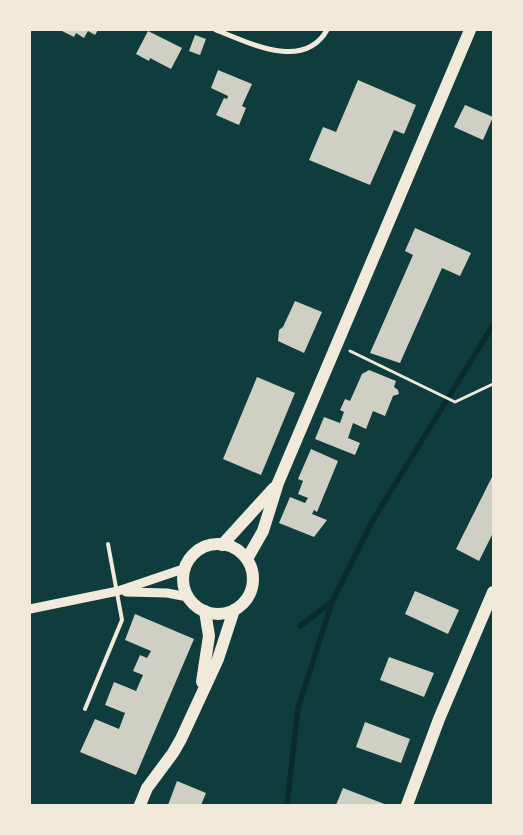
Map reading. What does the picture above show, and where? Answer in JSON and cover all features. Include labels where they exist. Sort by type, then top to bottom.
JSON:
[{"type":"main road","points":[[247,560],[263,531],[278,482],[470,30]]},
{"type":"main road","points":[[222,545],[278,482]]},
{"type":"main road","points":[[210,545],[222,545],[238,551],[247,560],[253,575],[252,588],[247,600],[234,610],[220,614],[205,611],[188,597],[184,585],[186,568],[191,558],[200,550],[210,545]]},
{"type":"main road","points":[[407,805],[439,719],[493,592]]},
{"type":"main road","points":[[140,805],[147,788],[173,753],[218,659],[234,610]]},
{"type":"main road","points":[[201,692],[208,636],[205,611]]},
{"type":"street","points":[[216,30],[270,49],[287,52],[301,51],[314,44],[327,30]]},
{"type":"street","points":[[30,609],[118,592],[186,568]]},
{"type":"street","points":[[118,592],[188,597]]},
{"type":"lane","points":[[85,709],[122,620],[108,544]]},
{"type":"path","points":[[336,344],[455,402],[493,384]]},
{"type":"building","points":[[60,30],[98,30],[95,35],[88,31],[84,38],[76,33],[74,37]]},
{"type":"building","points":[[148,31],[182,48],[171,69],[150,58],[149,61],[136,54]]},
{"type":"building","points":[[195,35],[206,39],[200,55],[189,51]]},
{"type":"building","points":[[218,70],[252,84],[242,106],[246,108],[239,125],[216,115],[224,98],[227,99],[228,96],[211,88]]},
{"type":"building","points":[[358,80],[416,105],[404,134],[394,130],[370,185],[309,160],[323,127],[336,132]]},
{"type":"building","points":[[465,105],[493,117],[483,140],[454,127]]},
{"type":"building","points":[[415,228],[471,253],[460,276],[442,268],[400,363],[370,353],[413,255],[405,251]]},
{"type":"building","points":[[295,301],[322,312],[304,353],[278,341],[279,330],[283,327]]},
{"type":"building","points":[[369,370],[396,381],[394,387],[398,390],[399,394],[393,396],[385,416],[373,411],[366,429],[353,423],[348,438],[360,443],[355,455],[315,439],[324,417],[340,423],[344,412],[340,410],[345,399],[350,401],[362,374]]},
{"type":"building","points":[[257,377],[295,393],[261,475],[223,459]]},
{"type":"building","points":[[311,449],[338,461],[317,512],[314,510],[312,514],[327,520],[314,537],[279,523],[290,497],[305,503],[308,498],[298,494],[303,481],[298,479]]},
{"type":"building","points":[[493,475],[493,533],[479,561],[456,549]]},
{"type":"building","points":[[415,591],[459,610],[448,634],[405,614]]},
{"type":"building","points":[[135,614],[194,639],[136,775],[80,752],[95,719],[119,729],[125,713],[105,705],[114,682],[136,691],[143,675],[133,671],[140,655],[147,658],[151,651],[125,640]]},
{"type":"building","points":[[389,657],[434,673],[424,697],[380,680]]},
{"type":"building","points":[[365,722],[410,739],[401,763],[356,747]]},
{"type":"building","points":[[177,781],[206,793],[201,805],[168,805]]},
{"type":"building","points":[[343,788],[387,805],[336,805]]},
{"type":"waterway","points":[[287,805],[298,708],[332,602],[373,520],[493,325]]},
{"type":"waterway","points":[[300,626],[332,602]]}]
